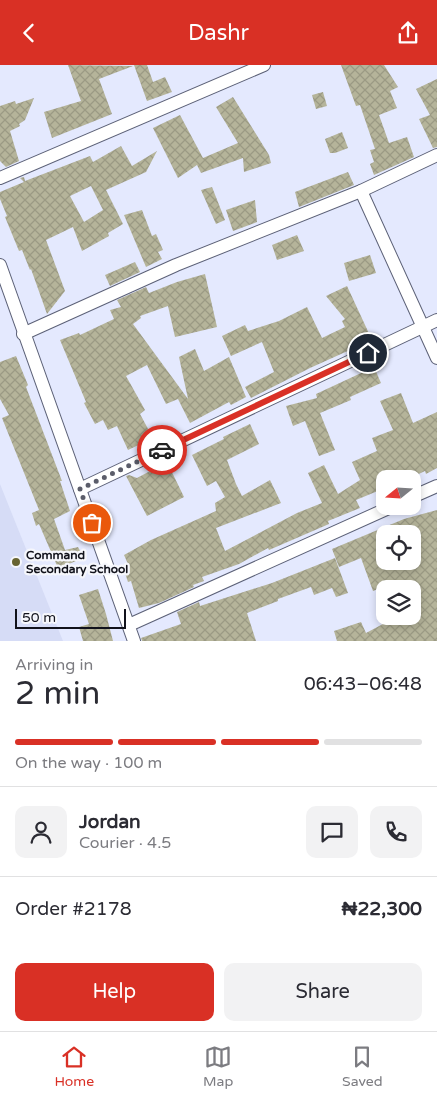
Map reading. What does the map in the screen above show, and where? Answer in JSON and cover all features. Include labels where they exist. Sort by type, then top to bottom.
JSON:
[{"type":"street","points":[[0,178],[264,65]]},
{"type":"street","points":[[23,334],[176,265],[361,191],[437,155]]},
{"type":"street","points":[[361,191],[437,358]]},
{"type":"street","points":[[0,265],[134,641]]},
{"type":"street","points":[[80,489],[437,320]]},
{"type":"street","points":[[421,493],[437,486]]},
{"type":"street","points":[[129,625],[376,514]]},
{"type":"shaded area","name":"Command Secondary School","points":[[0,484],[63,641],[0,641]]},
{"type":"building","points":[[68,65],[133,66],[99,79],[112,114],[52,138],[44,112],[81,101]]},
{"type":"building","points":[[134,65],[147,65],[153,82],[165,77],[172,92],[147,101]]},
{"type":"building","points":[[341,65],[384,65],[398,87],[390,91],[397,108],[379,115],[389,143],[407,137],[414,157],[374,175],[370,164],[374,162],[370,150],[375,149],[360,105],[356,106]]},
{"type":"building","points":[[437,79],[437,147],[433,148],[419,119],[430,115],[416,89]]},
{"type":"building","points":[[323,92],[327,106],[316,109],[312,95]]},
{"type":"building","points":[[233,97],[269,155],[271,163],[244,172],[243,158],[201,173],[197,165],[178,178],[153,128],[180,115],[203,158],[238,143],[216,107]]},
{"type":"building","points":[[34,98],[25,120],[19,124],[20,126],[10,131],[19,161],[6,167],[0,161],[0,106],[15,101],[16,104]]},
{"type":"building","points":[[342,132],[348,148],[330,153],[325,139]]},
{"type":"building","points":[[121,146],[132,166],[157,151],[146,172],[106,190],[123,224],[108,233],[109,236],[82,251],[73,227],[46,240],[65,291],[47,314],[31,269],[22,250],[19,251],[5,217],[7,216],[0,199],[0,192],[24,182],[20,178],[24,177],[25,181],[90,156],[93,162]],"holes":[[[91,186],[103,210],[84,222],[70,196]]]},
{"type":"building","points":[[348,172],[354,185],[299,207],[295,192]]},
{"type":"building","points":[[212,187],[225,220],[216,224],[201,190]]},
{"type":"building","points":[[255,200],[257,222],[233,231],[226,210]]},
{"type":"building","points":[[142,210],[152,236],[156,234],[163,250],[158,252],[162,259],[146,267],[124,215]]},
{"type":"building","points":[[297,235],[304,251],[277,260],[272,245]]},
{"type":"building","points":[[370,255],[376,273],[349,281],[344,263]]},
{"type":"building","points":[[135,262],[140,272],[110,286],[105,275]]},
{"type":"building","points":[[205,274],[217,327],[175,337],[168,306],[140,316],[141,318],[133,324],[188,399],[179,357],[195,349],[204,371],[229,357],[246,397],[231,405],[229,402],[190,423],[178,399],[166,404],[147,365],[126,376],[145,410],[140,414],[153,438],[128,450],[117,426],[108,430],[103,420],[95,424],[84,403],[86,402],[60,340],[79,333],[80,335],[114,319],[110,310],[121,307],[117,300],[146,287],[149,293]]},
{"type":"building","points":[[347,286],[372,340],[310,368],[251,398],[245,387],[274,372],[262,342],[231,356],[222,336],[245,325],[248,331],[279,321],[307,307],[322,338],[345,327],[342,321],[345,319],[326,296]]},
{"type":"building","points":[[16,356],[62,481],[60,481],[70,511],[54,519],[65,550],[78,547],[84,558],[58,568],[39,524],[36,526],[32,513],[39,510],[2,418],[9,415],[0,399],[0,362]]},
{"type":"building","points":[[374,367],[381,383],[350,397],[351,400],[320,413],[335,450],[319,456],[305,421],[293,426],[286,406],[317,398],[316,394]]},
{"type":"building","points":[[401,393],[413,423],[437,412],[437,468],[426,474],[425,471],[421,473],[421,470],[376,470],[376,492],[356,500],[360,508],[328,521],[329,524],[269,550],[268,548],[239,564],[202,577],[204,581],[159,603],[139,608],[131,581],[128,582],[123,567],[128,564],[124,555],[151,540],[216,511],[215,503],[225,497],[216,481],[207,486],[192,455],[250,424],[259,444],[227,460],[236,484],[242,496],[270,480],[281,503],[216,528],[225,551],[297,513],[322,503],[308,473],[324,465],[338,494],[360,480],[352,462],[377,451],[372,438],[393,430],[380,401]]},
{"type":"building","points":[[167,462],[184,497],[147,516],[126,476],[129,475],[137,478]]},
{"type":"building","points":[[437,510],[437,641],[337,641],[334,631],[361,622],[366,633],[381,625],[421,625],[421,580],[376,580],[376,590],[373,591],[361,558],[339,567],[332,549],[376,531],[376,570],[421,570],[421,525],[390,525]]},
{"type":"building","points":[[335,558],[348,593],[336,597],[332,588],[314,595],[311,587],[247,613],[256,641],[142,641],[141,638],[181,624],[177,612],[199,602],[200,606],[272,583]]},
{"type":"building","points":[[98,589],[113,641],[83,641],[79,627],[89,624],[79,595]]},
{"type":"way so far","points":[[92,523],[80,489],[162,450]]},
{"type":"place","name":"Command Secondary School","points":[[16,562]]},
{"type":"route","points":[[162,450],[368,353]]}]
